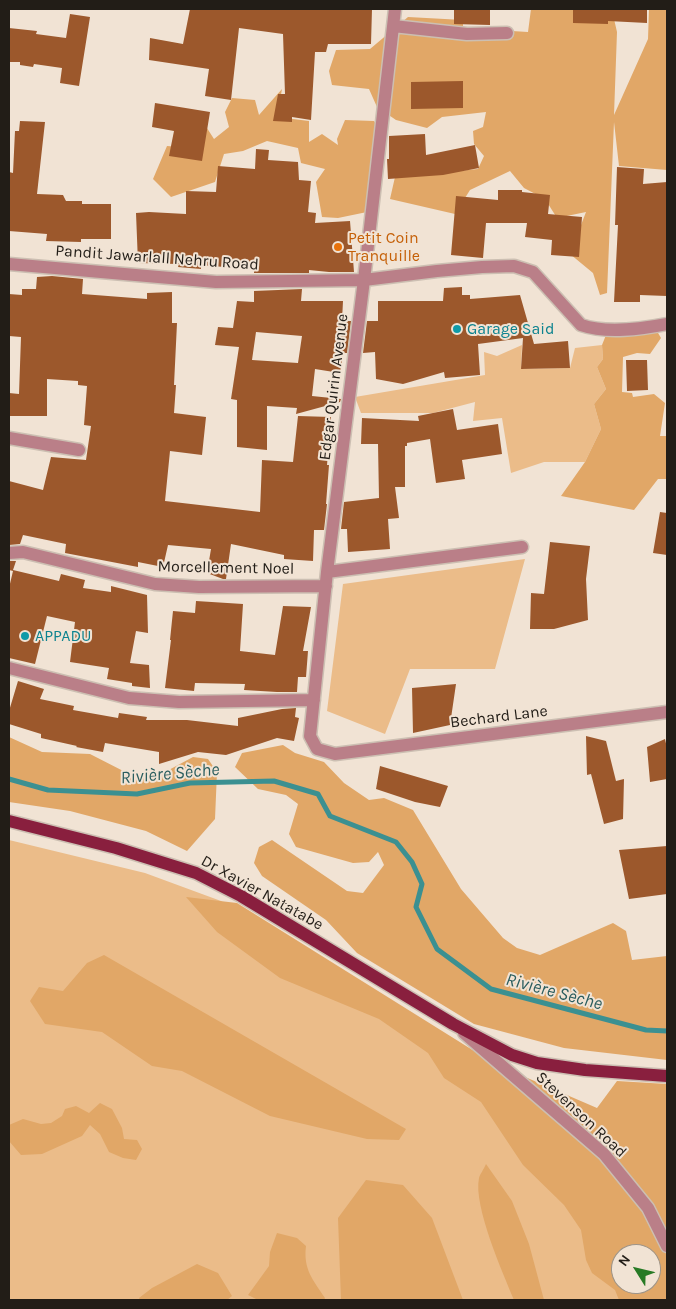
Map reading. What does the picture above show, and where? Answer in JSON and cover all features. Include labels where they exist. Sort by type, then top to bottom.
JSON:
[{"type":"main road","name":"Dr Xavier Natatabe","points":[[9,821],[116,848],[196,873],[241,896],[454,1024],[512,1055],[538,1063],[585,1070],[667,1076]]},
{"type":"street","name":"Edgar Quirin Avenue","points":[[334,754],[317,749],[310,736],[326,586],[395,9]]},
{"type":"street","points":[[393,26],[467,34],[507,33]]},
{"type":"street","name":"Pandit Jawarlall Nehru Road","points":[[9,264],[216,282],[364,280],[437,271],[514,266],[533,272],[581,325],[615,330],[667,324]]},
{"type":"street","points":[[9,438],[79,450]]},
{"type":"street","points":[[328,572],[522,547]]},
{"type":"street","name":"Morcellement Noel","points":[[9,553],[23,552],[155,584],[199,587],[326,586]]},
{"type":"street","points":[[9,668],[129,698],[179,702],[314,700]]},
{"type":"street","name":"Bechard Lane","points":[[334,754],[667,712]]},
{"type":"street","name":"Stevenson Road","points":[[454,1024],[604,1154],[648,1208],[667,1246]]},
{"type":"shaded area","points":[[531,9],[573,9],[573,20],[592,22],[614,19],[617,32],[614,115],[648,39],[649,9],[667,9],[667,170],[619,166],[614,122],[607,293],[600,295],[593,273],[570,254],[586,212],[557,218],[545,199],[524,188],[510,171],[470,190],[455,214],[390,199],[395,177],[478,169],[484,156],[474,144],[473,131],[483,127],[486,112],[442,117],[427,128],[396,120],[377,107],[369,89],[332,85],[329,71],[336,50],[370,49],[408,17],[463,20],[463,28],[528,32]]},
{"type":"shaded area","points":[[282,89],[277,117],[309,121],[309,142],[322,134],[338,145],[337,139],[345,120],[374,121],[384,137],[367,212],[338,218],[322,217],[316,182],[325,169],[301,163],[298,148],[267,141],[243,151],[224,154],[215,182],[171,197],[153,179],[167,146],[194,148],[205,125],[214,139],[229,127],[225,112],[232,98],[255,100],[259,115]]},
{"type":"shaded area","points":[[651,321],[661,338],[650,354],[637,353],[623,357],[622,392],[632,393],[633,397],[654,394],[665,403],[660,436],[667,436],[667,479],[658,479],[634,510],[561,496],[585,462],[601,429],[594,404],[606,389],[597,367],[603,359],[602,345],[608,330]]},
{"type":"shaded area","points":[[522,345],[521,369],[570,368],[575,348],[602,345],[603,359],[597,367],[606,389],[594,404],[601,429],[585,462],[544,462],[511,473],[502,418],[473,421],[475,402],[433,413],[361,413],[355,397],[485,375],[484,352],[497,356]]},
{"type":"shaded area","points":[[525,559],[495,669],[410,669],[385,734],[327,711],[343,584]]},
{"type":"shaded area","points":[[9,737],[42,752],[90,754],[133,776],[165,772],[193,757],[208,759],[217,772],[215,819],[187,851],[146,831],[70,811],[9,802]]},
{"type":"shaded area","points":[[283,745],[295,753],[324,762],[344,783],[369,800],[384,798],[413,810],[461,889],[503,938],[517,948],[540,955],[613,923],[626,931],[632,960],[667,956],[667,1060],[564,1048],[474,1024],[357,953],[326,920],[262,876],[254,863],[259,847],[272,840],[347,891],[363,893],[384,865],[378,852],[369,862],[353,863],[296,847],[289,834],[298,804],[286,795],[258,789],[235,767],[242,753]]},
{"type":"shaded area","points":[[9,840],[145,873],[221,901],[418,1027],[612,1244],[611,1294],[657,1294],[661,1300],[9,1300]]},
{"type":"shaded area","points":[[186,897],[237,903],[495,1064],[597,1108],[617,1081],[667,1084],[667,1300],[619,1300],[617,1294],[661,1294],[661,1244],[611,1244],[611,1287],[592,1273],[586,1260],[581,1230],[564,1205],[523,1165],[481,1102],[444,1078],[428,1053],[379,1019],[280,978],[217,932]]},
{"type":"shaded area","points":[[104,955],[406,1129],[399,1140],[367,1139],[270,1116],[182,1071],[152,1066],[102,1032],[45,1024],[30,1001],[39,987],[63,991],[87,963]]},
{"type":"shaded area","points":[[100,1103],[112,1109],[122,1128],[124,1139],[137,1140],[142,1149],[136,1160],[123,1158],[109,1152],[100,1134],[90,1125],[82,1136],[42,1154],[21,1155],[9,1141],[9,1125],[23,1119],[41,1124],[51,1123],[62,1116],[65,1109],[76,1106],[89,1113]]},
{"type":"shaded area","points":[[486,1164],[512,1201],[529,1244],[544,1300],[514,1300],[490,1239],[480,1205],[479,1178]]},
{"type":"shaded area","points":[[366,1180],[403,1185],[432,1218],[463,1300],[341,1300],[338,1218]]},
{"type":"shaded area","points":[[277,1233],[297,1238],[306,1246],[305,1254],[308,1268],[313,1280],[325,1298],[324,1300],[258,1300],[248,1295],[269,1266],[270,1252]]},
{"type":"shaded area","points":[[197,1264],[218,1273],[232,1296],[227,1300],[140,1300],[139,1298],[152,1288]]},
{"type":"building","points":[[190,9],[372,9],[371,44],[328,44],[326,52],[315,52],[311,120],[292,117],[292,122],[273,121],[278,94],[285,94],[283,34],[239,28],[231,100],[205,96],[209,69],[149,60],[150,38],[183,44]]},
{"type":"building","points":[[454,9],[490,9],[490,25],[454,24]]},
{"type":"building","points":[[573,9],[647,9],[647,23],[608,21],[608,24],[573,23]]},
{"type":"building","points":[[70,14],[90,17],[79,86],[60,83],[62,68],[34,64],[33,67],[20,65],[20,62],[9,62],[9,28],[37,31],[36,34],[66,38]]},
{"type":"building","points":[[463,81],[463,108],[411,109],[411,82]]},
{"type":"building","points":[[155,103],[210,112],[202,161],[169,156],[174,131],[152,127]]},
{"type":"building","points":[[20,121],[45,122],[37,194],[63,195],[66,201],[82,201],[82,204],[111,204],[111,239],[81,239],[81,242],[46,241],[47,234],[9,231],[9,172],[13,173],[15,131],[19,131]]},
{"type":"building","points":[[425,134],[426,155],[475,145],[479,168],[443,175],[388,179],[389,136]]},
{"type":"building","points":[[256,149],[269,150],[268,160],[298,162],[299,180],[311,181],[308,212],[316,213],[315,223],[350,221],[354,272],[309,270],[309,273],[254,273],[254,264],[225,262],[224,267],[201,265],[201,269],[178,267],[179,264],[138,263],[136,213],[186,214],[186,191],[216,192],[218,166],[255,169]]},
{"type":"building","points":[[617,167],[644,169],[643,184],[667,182],[667,296],[640,295],[640,302],[614,302],[618,225],[615,225]]},
{"type":"building","points":[[498,190],[522,190],[522,192],[550,195],[548,214],[582,217],[579,257],[551,255],[552,240],[525,237],[527,223],[486,223],[483,258],[451,255],[456,196],[498,200]]},
{"type":"building","points":[[52,276],[83,279],[82,294],[147,299],[147,293],[172,292],[172,323],[177,323],[174,413],[206,417],[202,455],[170,451],[165,501],[260,512],[262,460],[293,462],[298,416],[331,417],[324,530],[314,530],[313,561],[284,559],[284,555],[231,544],[226,579],[223,579],[207,573],[211,549],[168,545],[163,567],[138,562],[138,567],[65,553],[66,544],[23,535],[20,544],[9,545],[9,481],[43,490],[51,457],[86,460],[91,426],[84,425],[87,386],[78,385],[78,381],[47,379],[47,416],[9,416],[9,393],[19,394],[21,337],[9,336],[9,294],[22,295],[22,289],[36,289],[37,277]]},
{"type":"building","points":[[462,287],[462,295],[470,295],[470,299],[520,295],[534,344],[568,341],[570,368],[521,369],[523,338],[478,344],[480,375],[445,378],[444,372],[403,384],[376,379],[375,352],[363,353],[367,321],[378,321],[378,301],[443,301],[444,288]]},
{"type":"building","points":[[302,289],[301,301],[343,301],[342,321],[351,321],[347,353],[343,353],[340,373],[315,369],[312,396],[341,399],[340,402],[296,414],[297,408],[267,406],[267,450],[237,447],[237,400],[231,399],[239,347],[215,345],[218,327],[233,328],[237,301],[254,302],[254,291]],"holes":[[[256,332],[302,336],[298,363],[252,360]]]},
{"type":"building","points":[[626,360],[647,360],[648,390],[627,391]]},
{"type":"building","points":[[453,409],[457,430],[498,424],[502,454],[462,460],[465,479],[436,483],[430,439],[407,443],[407,446],[405,446],[405,487],[395,487],[399,518],[388,519],[390,549],[348,552],[347,529],[341,529],[344,502],[379,498],[378,444],[361,444],[362,418],[419,421],[418,416]]},
{"type":"building","points":[[660,512],[667,513],[667,555],[653,553]]},
{"type":"building","points":[[550,542],[590,546],[586,579],[588,620],[554,629],[530,629],[531,593],[544,594]]},
{"type":"building","points":[[9,561],[16,561],[13,570],[59,581],[61,574],[85,580],[83,588],[111,592],[111,586],[147,595],[148,633],[136,631],[130,663],[149,665],[150,688],[132,686],[132,683],[107,679],[109,668],[70,662],[75,622],[47,616],[35,664],[9,658],[9,588],[13,571],[9,570]]},
{"type":"building","points":[[196,601],[243,604],[240,651],[275,655],[283,606],[311,607],[303,651],[308,651],[306,677],[298,677],[297,692],[244,690],[245,684],[195,683],[194,691],[165,688],[173,611],[195,613]]},
{"type":"building","points":[[18,681],[44,689],[40,699],[74,706],[73,710],[118,718],[119,713],[147,717],[146,720],[187,720],[238,726],[238,718],[296,708],[295,717],[299,718],[294,741],[277,738],[226,755],[198,752],[159,764],[159,752],[105,743],[103,752],[76,747],[41,738],[41,734],[9,724],[9,711]]},
{"type":"building","points":[[456,684],[450,725],[413,733],[412,688]]},
{"type":"building","points":[[586,736],[606,741],[616,781],[624,779],[623,819],[604,824],[591,774],[587,775]]},
{"type":"building","points":[[665,739],[667,748],[667,779],[650,782],[647,747]]},
{"type":"building","points":[[380,766],[448,786],[440,807],[415,802],[376,789]]},
{"type":"building","points":[[667,846],[667,894],[629,899],[619,850]]},
{"type":"waterway","name":"Rivière Sèche","points":[[9,779],[48,790],[137,794],[190,783],[274,781],[318,794],[330,816],[396,842],[412,862],[422,884],[416,907],[437,949],[491,989],[646,1030],[667,1031]]},
{"type":"place","name":"Petit Coin Tranquille","points":[[338,247]]},
{"type":"place","name":"Garage Said","points":[[457,329]]},
{"type":"place","name":"APPADU","points":[[25,636]]}]
